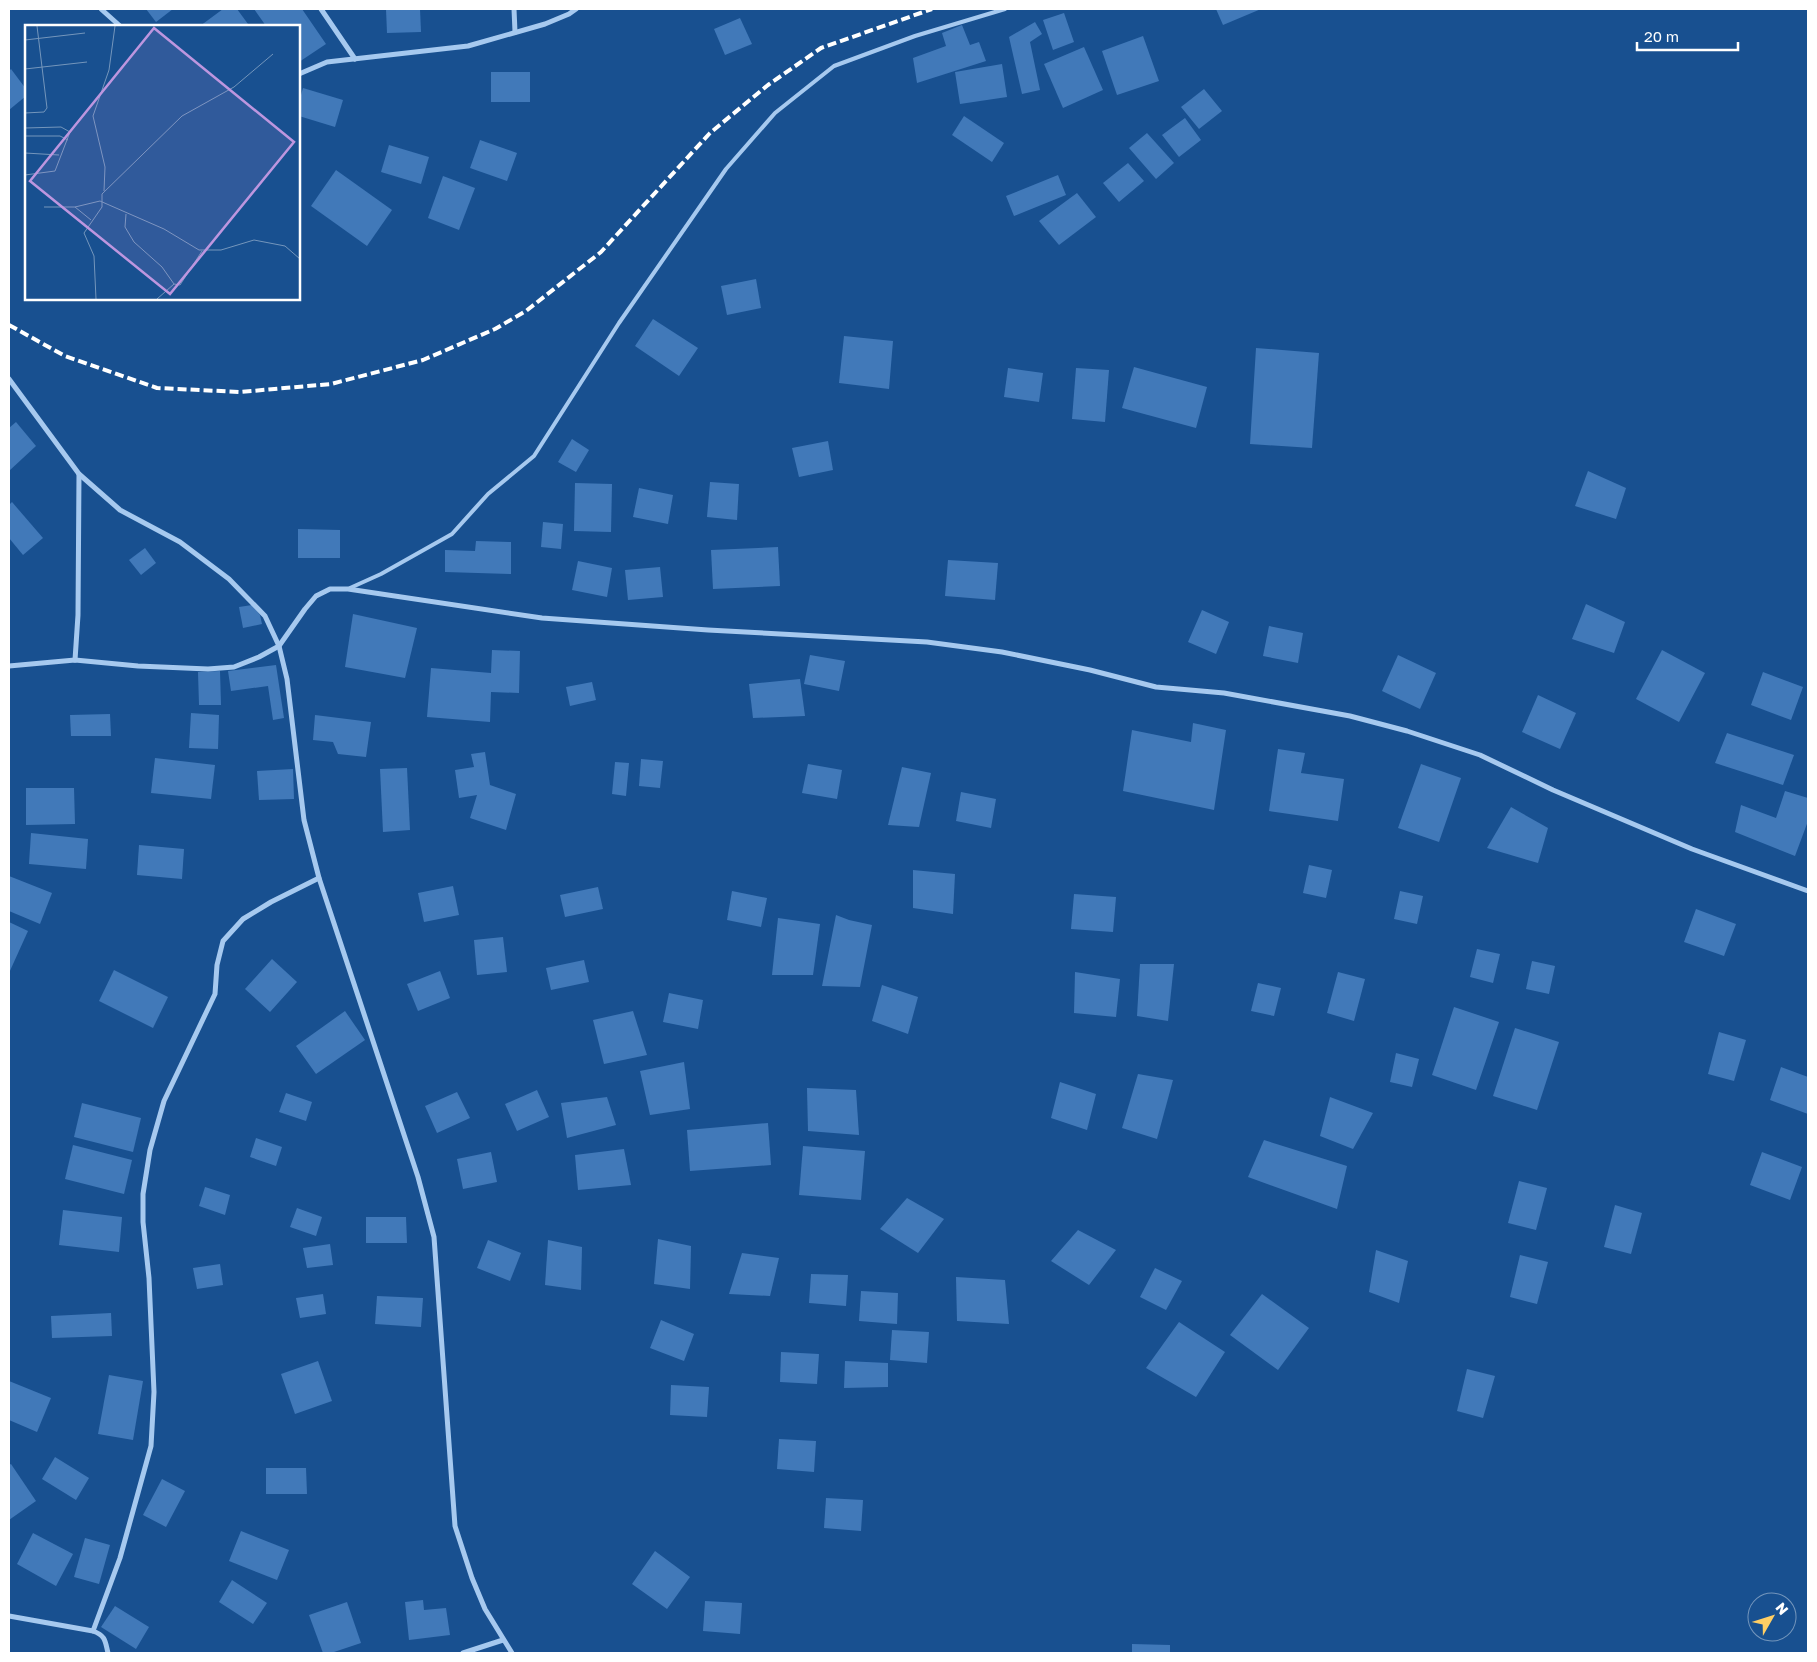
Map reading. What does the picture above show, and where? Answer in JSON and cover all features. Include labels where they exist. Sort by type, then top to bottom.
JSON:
[{"type":"street","points":[[101,9],[119,25]]},
{"type":"street","points":[[321,9],[354,59]]},
{"type":"street","points":[[514,9],[515,32]]},
{"type":"street","points":[[300,74],[327,62],[468,46],[544,24],[569,14],[576,9]]},
{"type":"street","points":[[9,380],[79,474],[120,510],[180,542],[229,579],[265,616],[280,646],[287,679],[304,820],[319,878],[418,1177],[434,1238],[455,1526],[472,1578],[485,1609],[512,1653]]},
{"type":"street","points":[[75,660],[78,615],[79,474]]},
{"type":"street","points":[[9,666],[75,660],[138,666],[208,669],[234,667],[280,646],[304,609],[316,596],[330,589],[348,589],[542,618],[946,645],[1002,652],[1090,670],[1156,687],[1224,693],[1350,716],[1407,730],[1480,755],[1553,790],[1692,849],[1808,891]]},
{"type":"street","points":[[93,1631],[120,1558],[151,1446],[154,1392],[149,1278],[142,1222],[143,1194],[150,1150],[164,1101],[215,994],[217,965],[223,942],[243,919],[271,902],[319,878]]},
{"type":"street","points":[[9,1616],[93,1631],[100,1634],[105,1641],[108,1653]]},
{"type":"street","points":[[463,1653],[503,1640]]},
{"type":"lane","points":[[348,589],[381,574],[452,534],[488,494],[534,456],[619,323],[726,169],[775,113],[834,66],[915,36],[1005,9]]},
{"type":"building","points":[[146,9],[173,9],[156,22]]},
{"type":"building","points":[[223,9],[237,9],[248,24],[246,25],[201,25]]},
{"type":"building","points":[[254,9],[302,9],[326,44],[300,61],[300,25],[265,25]]},
{"type":"building","points":[[386,9],[420,9],[421,32],[387,33]]},
{"type":"building","points":[[1216,9],[1261,9],[1223,25]]},
{"type":"building","points":[[1064,13],[1074,42],[1053,50],[1043,20]]},
{"type":"building","points":[[740,18],[752,44],[725,55],[714,29]]},
{"type":"building","points":[[1035,22],[1042,34],[1030,42],[1040,90],[1022,94],[1009,37]]},
{"type":"building","points":[[962,25],[970,45],[979,42],[986,61],[917,83],[913,58],[946,46],[942,33]]},
{"type":"building","points":[[1143,36],[1159,81],[1117,95],[1102,51]]},
{"type":"building","points":[[1084,47],[1103,90],[1063,108],[1044,64]]},
{"type":"building","points":[[1002,64],[1007,97],[960,104],[955,72]]},
{"type":"building","points":[[11,69],[25,88],[25,97],[9,110],[9,71]]},
{"type":"building","points":[[491,72],[530,72],[530,102],[491,102]]},
{"type":"building","points":[[303,88],[343,100],[335,127],[300,116],[300,98]]},
{"type":"building","points":[[1204,89],[1222,111],[1199,129],[1181,107]]},
{"type":"building","points":[[964,116],[1004,143],[992,162],[952,135]]},
{"type":"building","points":[[1185,118],[1201,140],[1179,157],[1162,135]]},
{"type":"building","points":[[1147,133],[1174,163],[1156,179],[1129,148]]},
{"type":"building","points":[[480,140],[517,153],[507,181],[470,168]]},
{"type":"building","points":[[389,145],[429,157],[421,184],[381,172]]},
{"type":"building","points":[[1128,163],[1144,181],[1119,202],[1103,183]]},
{"type":"building","points":[[336,170],[392,210],[367,246],[311,206]]},
{"type":"building","points":[[1058,175],[1066,195],[1014,216],[1006,196]]},
{"type":"building","points":[[443,176],[475,188],[459,230],[428,218]]},
{"type":"building","points":[[1077,193],[1096,217],[1059,245],[1039,221]]},
{"type":"building","points":[[756,279],[761,308],[727,315],[721,286]]},
{"type":"building","points":[[653,319],[698,348],[679,376],[635,346]]},
{"type":"building","points":[[844,336],[893,341],[889,389],[839,383]]},
{"type":"building","points":[[1256,348],[1319,353],[1312,448],[1250,444]]},
{"type":"building","points":[[1134,367],[1207,387],[1196,428],[1122,408]]},
{"type":"building","points":[[1008,368],[1043,373],[1039,402],[1004,397]]},
{"type":"building","points":[[1076,368],[1109,370],[1105,422],[1072,419]]},
{"type":"building","points":[[16,422],[36,446],[9,471],[9,428]]},
{"type":"building","points":[[572,439],[589,450],[576,472],[558,462]]},
{"type":"building","points":[[828,441],[833,470],[799,477],[792,448]]},
{"type":"building","points":[[1588,471],[1626,488],[1616,519],[1575,506]]},
{"type":"building","points":[[710,482],[739,484],[737,520],[707,517]]},
{"type":"building","points":[[575,483],[612,484],[611,532],[574,531]]},
{"type":"building","points":[[639,488],[673,495],[668,524],[633,517]]},
{"type":"building","points":[[12,502],[43,538],[23,555],[9,538],[9,505]]},
{"type":"building","points":[[543,522],[563,524],[561,549],[541,547]]},
{"type":"building","points":[[298,529],[340,530],[340,558],[298,558]]},
{"type":"building","points":[[476,541],[511,542],[511,574],[445,572],[445,550],[475,551]]},
{"type":"building","points":[[778,547],[780,586],[713,589],[711,550]]},
{"type":"building","points":[[145,548],[156,563],[141,575],[129,560]]},
{"type":"building","points":[[948,560],[998,563],[995,600],[945,596]]},
{"type":"building","points":[[578,561],[612,568],[607,597],[572,590]]},
{"type":"building","points":[[660,567],[663,597],[628,600],[625,570]]},
{"type":"building","points":[[1586,604],[1625,622],[1614,653],[1572,639]]},
{"type":"building","points":[[252,605],[260,615],[262,624],[243,628],[239,607]]},
{"type":"building","points":[[1202,610],[1229,622],[1216,654],[1188,642]]},
{"type":"building","points":[[353,614],[417,628],[405,678],[345,667]]},
{"type":"building","points":[[1269,626],[1303,633],[1298,663],[1263,656]]},
{"type":"building","points":[[492,650],[520,651],[519,693],[491,692],[490,722],[427,717],[431,668],[491,673]]},
{"type":"building","points":[[1662,650],[1705,673],[1679,722],[1636,699]]},
{"type":"building","points":[[810,655],[845,661],[839,691],[804,684]]},
{"type":"building","points":[[1398,655],[1436,673],[1420,709],[1382,691]]},
{"type":"building","points":[[276,665],[284,718],[273,720],[268,686],[231,691],[228,671]]},
{"type":"building","points":[[220,671],[221,705],[199,705],[198,672]]},
{"type":"building","points":[[1763,672],[1803,687],[1791,720],[1751,705]]},
{"type":"building","points":[[800,679],[805,716],[753,718],[749,684]]},
{"type":"building","points":[[592,682],[596,700],[570,706],[566,687]]},
{"type":"building","points":[[1538,695],[1576,713],[1560,749],[1522,732]]},
{"type":"building","points":[[191,713],[219,715],[218,749],[189,748]]},
{"type":"building","points":[[110,714],[111,736],[71,736],[70,715]]},
{"type":"building","points":[[315,715],[371,722],[366,757],[338,754],[333,742],[313,740]]},
{"type":"building","points":[[1193,723],[1226,730],[1214,810],[1123,791],[1132,730],[1191,742]]},
{"type":"building","points":[[1727,733],[1794,755],[1783,785],[1715,763]]},
{"type":"building","points":[[1278,749],[1305,753],[1301,773],[1344,779],[1338,821],[1269,811]]},
{"type":"building","points":[[485,752],[490,785],[516,794],[506,830],[470,818],[477,795],[459,798],[455,770],[474,767],[471,754]]},
{"type":"building","points":[[155,758],[215,765],[211,799],[151,793]]},
{"type":"building","points":[[641,759],[663,761],[660,788],[639,786]]},
{"type":"building","points":[[615,762],[629,763],[626,796],[612,794]]},
{"type":"building","points":[[808,764],[842,770],[837,799],[802,793]]},
{"type":"building","points":[[1421,764],[1461,778],[1439,842],[1398,828]]},
{"type":"building","points":[[902,767],[931,773],[919,827],[888,825]]},
{"type":"building","points":[[407,768],[410,830],[383,832],[380,769]]},
{"type":"building","points":[[293,769],[294,799],[259,800],[257,771]]},
{"type":"building","points":[[26,788],[74,788],[75,824],[26,825]]},
{"type":"building","points":[[1785,791],[1808,798],[1808,821],[1795,856],[1735,832],[1741,805],[1776,818]]},
{"type":"building","points":[[961,792],[996,799],[991,828],[956,821]]},
{"type":"building","points":[[1511,807],[1548,828],[1538,863],[1487,848]]},
{"type":"building","points":[[31,833],[88,839],[86,869],[29,864]]},
{"type":"building","points":[[139,845],[184,849],[182,879],[137,875]]},
{"type":"building","points":[[1309,865],[1332,870],[1326,898],[1303,893]]},
{"type":"building","points":[[913,870],[955,874],[953,914],[913,908]]},
{"type":"building","points":[[9,876],[52,893],[40,924],[9,911]]},
{"type":"building","points":[[453,886],[459,915],[424,922],[418,893]]},
{"type":"building","points":[[598,887],[603,909],[565,917],[560,895]]},
{"type":"building","points":[[732,891],[767,898],[761,927],[727,920]]},
{"type":"building","points":[[1400,891],[1423,896],[1417,924],[1394,919]]},
{"type":"building","points":[[1074,894],[1116,897],[1113,932],[1071,929]]},
{"type":"building","points":[[1696,909],[1736,924],[1724,956],[1684,942]]},
{"type":"building","points":[[836,915],[872,925],[860,987],[822,986]]},
{"type":"building","points":[[778,918],[820,924],[813,975],[772,975]]},
{"type":"building","points":[[9,922],[28,931],[9,973]]},
{"type":"building","points":[[503,937],[507,972],[477,975],[474,940]]},
{"type":"building","points":[[1477,949],[1500,954],[1493,983],[1470,977]]},
{"type":"building","points":[[272,959],[297,982],[270,1012],[245,989]]},
{"type":"building","points":[[584,960],[589,982],[551,990],[546,968]]},
{"type":"building","points":[[1532,961],[1555,966],[1549,994],[1526,989]]},
{"type":"building","points":[[1140,964],[1174,964],[1168,1021],[1137,1016]]},
{"type":"building","points":[[114,970],[168,997],[153,1028],[99,1001]]},
{"type":"building","points":[[440,971],[450,998],[418,1011],[407,984]]},
{"type":"building","points":[[1075,972],[1120,979],[1116,1017],[1074,1013]]},
{"type":"building","points":[[1338,972],[1365,979],[1354,1021],[1327,1013]]},
{"type":"building","points":[[1258,983],[1281,988],[1274,1016],[1251,1011]]},
{"type":"building","points":[[882,985],[918,997],[908,1034],[872,1021]]},
{"type":"building","points":[[669,993],[703,1000],[698,1029],[663,1022]]},
{"type":"building","points":[[1454,1007],[1499,1022],[1476,1090],[1432,1075]]},
{"type":"building","points":[[345,1011],[365,1040],[316,1074],[296,1046]]},
{"type":"building","points":[[633,1011],[647,1055],[604,1064],[593,1020]]},
{"type":"building","points":[[1515,1028],[1559,1042],[1537,1110],[1493,1096]]},
{"type":"building","points":[[1719,1032],[1746,1040],[1734,1081],[1708,1074]]},
{"type":"building","points":[[1396,1053],[1419,1059],[1412,1087],[1390,1082]]},
{"type":"building","points":[[684,1062],[690,1109],[650,1115],[640,1071]]},
{"type":"building","points":[[1781,1067],[1808,1077],[1808,1114],[1770,1100]]},
{"type":"building","points":[[1138,1074],[1173,1080],[1157,1139],[1122,1128]]},
{"type":"building","points":[[1060,1082],[1096,1094],[1087,1130],[1051,1118]]},
{"type":"building","points":[[807,1088],[856,1090],[859,1135],[808,1131]]},
{"type":"building","points":[[537,1090],[549,1117],[517,1131],[505,1104]]},
{"type":"building","points":[[457,1092],[470,1118],[437,1133],[425,1106]]},
{"type":"building","points":[[286,1093],[312,1102],[306,1121],[279,1112]]},
{"type":"building","points":[[607,1097],[616,1125],[567,1138],[561,1103]]},
{"type":"building","points":[[1330,1097],[1373,1113],[1353,1149],[1320,1136]]},
{"type":"building","points":[[82,1103],[141,1118],[133,1152],[74,1137]]},
{"type":"building","points":[[768,1123],[771,1165],[690,1171],[687,1130]]},
{"type":"building","points":[[256,1138],[282,1147],[276,1166],[250,1157]]},
{"type":"building","points":[[1264,1140],[1347,1166],[1337,1209],[1248,1177]]},
{"type":"building","points":[[73,1145],[132,1160],[124,1194],[65,1179]]},
{"type":"building","points":[[803,1146],[865,1151],[861,1200],[799,1195]]},
{"type":"building","points":[[624,1149],[631,1185],[578,1190],[575,1155]]},
{"type":"building","points":[[491,1152],[497,1182],[463,1189],[457,1159]]},
{"type":"building","points":[[1762,1152],[1802,1167],[1790,1200],[1750,1185]]},
{"type":"building","points":[[1519,1181],[1547,1188],[1536,1230],[1508,1223]]},
{"type":"building","points":[[205,1187],[230,1195],[225,1215],[199,1206]]},
{"type":"building","points":[[907,1198],[944,1219],[918,1253],[880,1229]]},
{"type":"building","points":[[1615,1205],[1642,1213],[1631,1254],[1604,1247]]},
{"type":"building","points":[[297,1208],[322,1217],[316,1236],[290,1227]]},
{"type":"building","points":[[63,1210],[122,1217],[119,1252],[59,1245]]},
{"type":"building","points":[[366,1217],[406,1217],[407,1243],[366,1243]]},
{"type":"building","points":[[1078,1230],[1116,1250],[1089,1285],[1051,1261]]},
{"type":"building","points":[[658,1239],[691,1246],[690,1289],[654,1284]]},
{"type":"building","points":[[488,1240],[521,1253],[510,1281],[477,1268]]},
{"type":"building","points":[[548,1240],[582,1247],[581,1290],[545,1285]]},
{"type":"building","points":[[330,1244],[333,1265],[307,1268],[303,1248]]},
{"type":"building","points":[[1376,1250],[1408,1261],[1399,1303],[1369,1292]]},
{"type":"building","points":[[742,1253],[779,1258],[770,1296],[729,1294]]},
{"type":"building","points":[[1520,1255],[1548,1262],[1537,1304],[1510,1297]]},
{"type":"building","points":[[220,1264],[223,1285],[197,1289],[193,1268]]},
{"type":"building","points":[[1155,1268],[1182,1281],[1166,1310],[1140,1297]]},
{"type":"building","points":[[811,1274],[848,1275],[846,1306],[809,1303]]},
{"type":"building","points":[[956,1277],[1005,1280],[1009,1324],[957,1321]]},
{"type":"building","points":[[861,1291],[898,1293],[897,1324],[859,1321]]},
{"type":"building","points":[[323,1294],[326,1314],[300,1318],[296,1298]]},
{"type":"building","points":[[1262,1294],[1309,1328],[1278,1370],[1230,1335]]},
{"type":"building","points":[[377,1296],[423,1298],[421,1327],[375,1324]]},
{"type":"building","points":[[111,1313],[112,1336],[52,1338],[51,1316]]},
{"type":"building","points":[[661,1320],[694,1334],[684,1361],[650,1348]]},
{"type":"building","points":[[1179,1322],[1225,1352],[1196,1397],[1146,1368]]},
{"type":"building","points":[[892,1330],[929,1332],[927,1363],[890,1360]]},
{"type":"building","points":[[781,1352],[819,1354],[817,1384],[780,1382]]},
{"type":"building","points":[[318,1361],[332,1401],[295,1414],[281,1374]]},
{"type":"building","points":[[845,1361],[888,1363],[888,1387],[844,1388]]},
{"type":"building","points":[[1467,1369],[1495,1376],[1483,1418],[1457,1411]]},
{"type":"building","points":[[109,1375],[143,1381],[133,1440],[98,1434]]},
{"type":"building","points":[[9,1381],[51,1398],[37,1432],[9,1420]]},
{"type":"building","points":[[671,1385],[709,1387],[707,1417],[670,1415]]},
{"type":"building","points":[[779,1439],[816,1441],[814,1472],[777,1469]]},
{"type":"building","points":[[55,1457],[89,1478],[76,1500],[42,1479]]},
{"type":"building","points":[[11,1464],[36,1501],[9,1520],[9,1465]]},
{"type":"building","points":[[266,1468],[306,1468],[307,1494],[266,1494]]},
{"type":"building","points":[[162,1479],[185,1491],[166,1527],[143,1515]]},
{"type":"building","points":[[826,1498],[863,1500],[861,1531],[824,1528]]},
{"type":"building","points":[[241,1531],[289,1550],[277,1580],[229,1561]]},
{"type":"building","points":[[33,1533],[73,1554],[56,1586],[17,1564]]},
{"type":"building","points":[[85,1538],[110,1545],[99,1584],[74,1577]]},
{"type":"building","points":[[655,1551],[690,1577],[667,1609],[632,1584]]},
{"type":"building","points":[[232,1580],[267,1603],[253,1624],[219,1602]]},
{"type":"building","points":[[423,1600],[424,1610],[446,1608],[450,1635],[409,1640],[405,1602]]},
{"type":"building","points":[[705,1601],[742,1603],[740,1634],[703,1631]]},
{"type":"building","points":[[347,1602],[361,1643],[331,1653],[323,1653],[309,1615]]},
{"type":"building","points":[[115,1606],[149,1627],[136,1649],[101,1627]]},
{"type":"building","points":[[1132,1644],[1170,1645],[1170,1653],[1132,1653]]},
{"type":"railway","points":[[9,325],[65,356],[157,388],[240,392],[331,384],[423,360],[495,329],[526,311],[601,252],[710,133],[768,85],[821,48],[932,9]]}]
